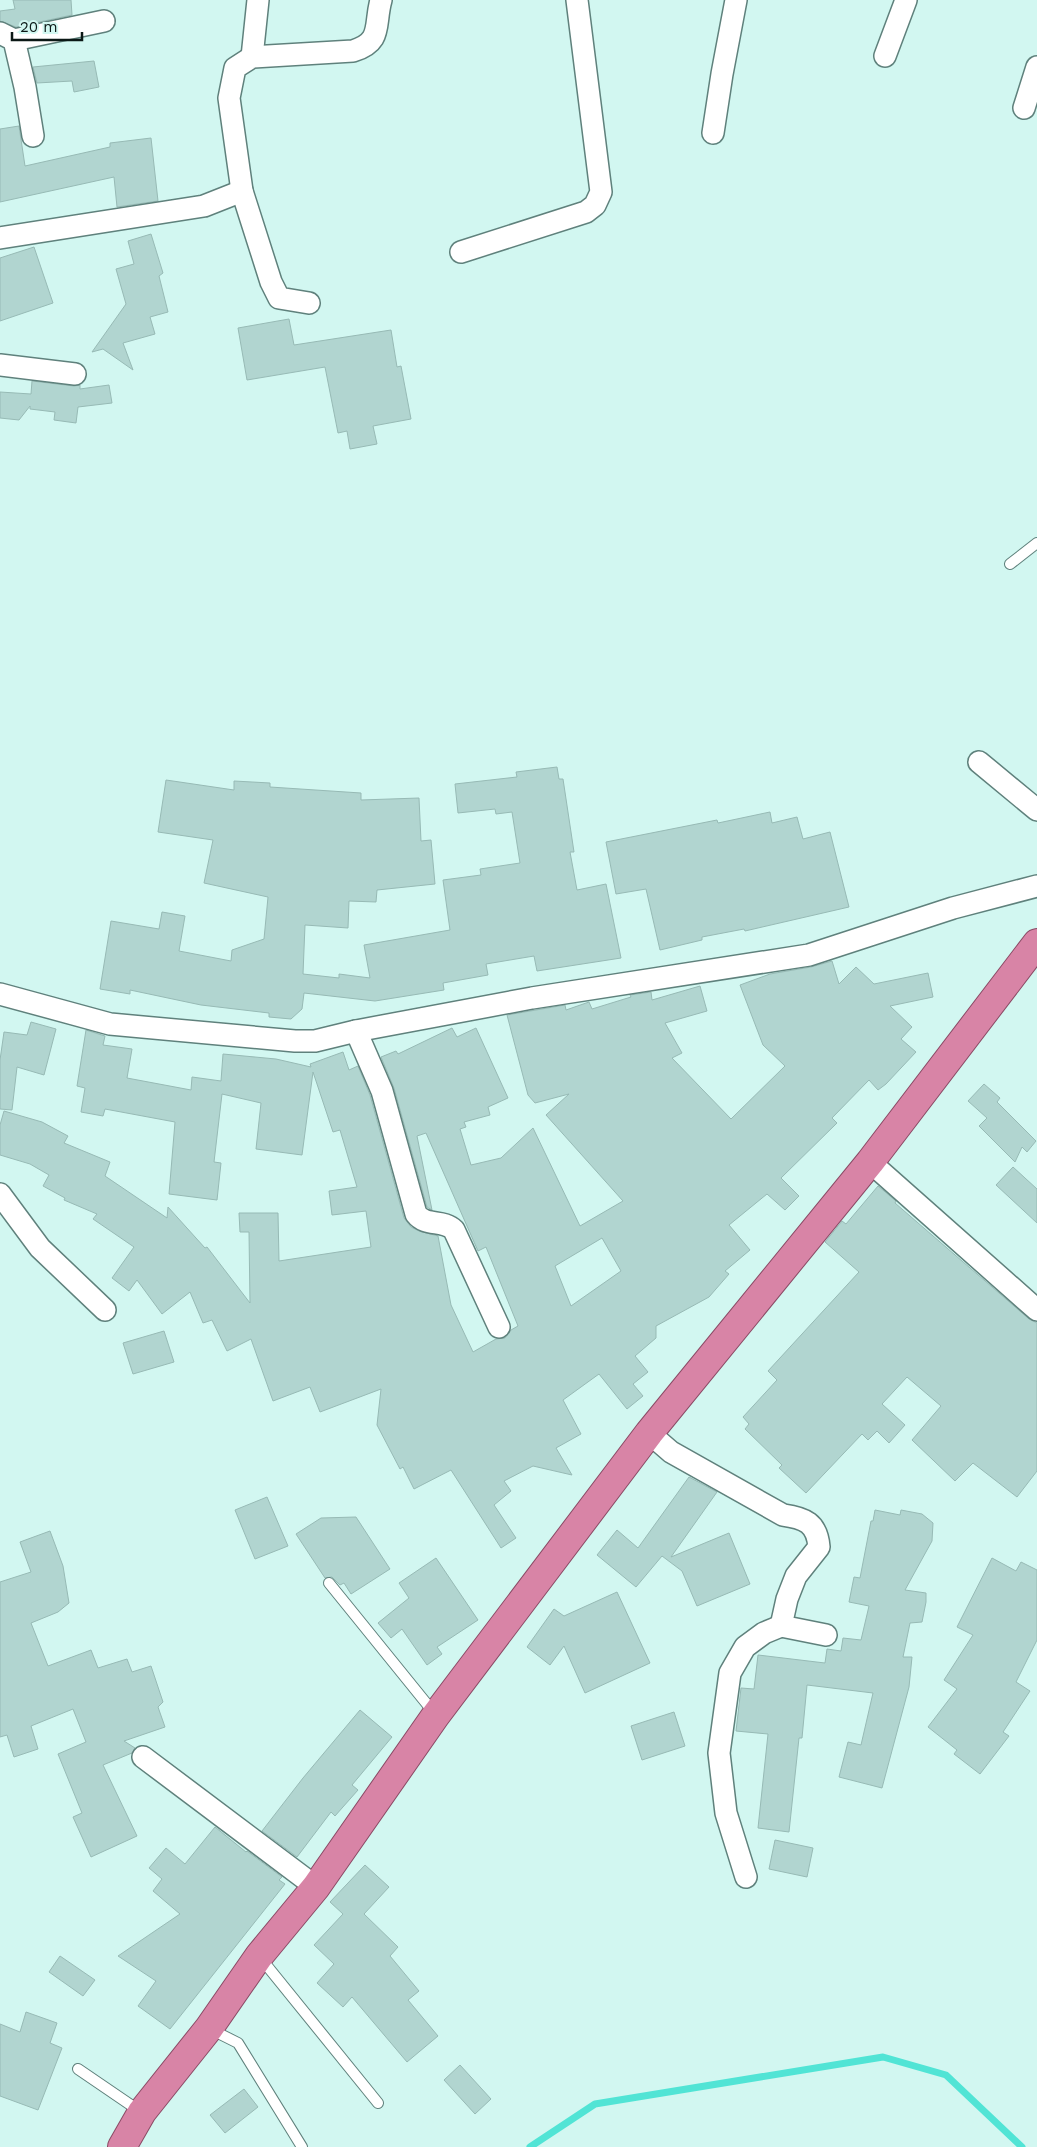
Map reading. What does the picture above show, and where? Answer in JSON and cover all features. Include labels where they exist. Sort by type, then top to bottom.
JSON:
[{"type":"highway","points":[[122,2147],[142,2112],[210,2028],[259,1956],[316,1887],[436,1715],[648,1432],[870,1162],[1037,943]]},
{"type":"street","points":[[252,57],[258,0]]},
{"type":"street","points":[[309,303],[279,298],[271,282],[242,191],[229,98],[235,68],[252,57],[353,51],[366,47],[376,36],[381,0]]},
{"type":"street","points":[[461,252],[586,212],[595,205],[601,192],[577,0]]},
{"type":"street","points":[[713,133],[736,0]]},
{"type":"street","points":[[886,56],[906,0]]},
{"type":"street","points":[[33,136],[25,87],[7,36],[104,21]]},
{"type":"street","points":[[1024,108],[1037,67]]},
{"type":"street","points":[[0,238],[204,206],[242,191]]},
{"type":"street","points":[[0,365],[75,374]]},
{"type":"street","points":[[979,762],[1037,810]]},
{"type":"street","points":[[0,994],[110,1024],[295,1041],[315,1041],[356,1030],[532,998],[809,955],[953,908],[1037,886]]},
{"type":"street","points":[[356,1030],[382,1091],[416,1214],[423,1221],[447,1225],[454,1230],[499,1327]]},
{"type":"street","points":[[870,1162],[1034,1300]]},
{"type":"street","points":[[0,1194],[40,1248],[105,1310]]},
{"type":"street","points":[[648,1432],[672,1452],[783,1516],[797,1517],[809,1523],[818,1533],[818,1547],[796,1576],[787,1599],[781,1626]]},
{"type":"street","points":[[746,1877],[726,1814],[719,1753],[730,1673],[745,1646],[764,1633],[781,1626],[826,1635]]},
{"type":"street","points":[[143,1757],[316,1887]]},
{"type":"lane","points":[[1010,564],[1037,543]]},
{"type":"lane","points":[[328,1583],[436,1715]]},
{"type":"lane","points":[[259,1956],[378,2103]]},
{"type":"lane","points":[[210,2028],[238,2043],[302,2147]]},
{"type":"lane","points":[[78,2069],[142,2112]]},
{"type":"building","points":[[13,0],[71,0],[72,15],[16,27],[0,21],[0,11],[15,9]]},
{"type":"building","points":[[94,61],[99,87],[74,92],[72,81],[37,83],[33,67]]},
{"type":"building","points":[[19,126],[25,166],[110,147],[110,143],[151,138],[158,201],[117,207],[114,177],[0,202],[0,129]]},
{"type":"building","points":[[151,234],[163,273],[159,276],[168,312],[150,317],[155,334],[123,343],[133,370],[103,349],[92,352],[126,304],[116,269],[134,264],[128,241]]},
{"type":"building","points":[[34,247],[53,303],[0,321],[0,258]]},
{"type":"building","points":[[289,319],[294,345],[391,330],[397,367],[401,366],[411,419],[373,426],[377,444],[350,449],[347,431],[338,433],[325,367],[247,380],[238,328]]},
{"type":"building","points":[[32,381],[80,385],[80,389],[109,385],[112,403],[78,407],[76,423],[54,420],[55,412],[30,409],[30,406],[19,420],[0,418],[0,392],[31,394]]},
{"type":"building","points":[[557,767],[559,779],[563,779],[574,852],[570,852],[577,890],[606,884],[621,958],[537,971],[534,956],[486,964],[488,975],[443,983],[444,990],[375,1001],[304,993],[302,1009],[291,1019],[269,1017],[269,1013],[201,1005],[130,990],[130,994],[100,989],[111,921],[159,929],[162,912],[185,916],[179,951],[231,961],[232,950],[264,939],[268,897],[204,883],[213,840],[158,832],[166,780],[234,790],[234,781],[270,783],[270,787],[361,793],[361,800],[419,798],[421,841],[431,840],[435,884],[377,890],[376,902],[349,901],[348,928],[305,925],[303,974],[339,978],[339,974],[370,978],[364,945],[450,930],[443,880],[481,875],[480,869],[520,863],[512,812],[496,814],[495,809],[458,813],[455,784],[517,777],[516,772]]},
{"type":"building","points":[[770,812],[772,823],[797,817],[803,839],[830,832],[849,907],[745,931],[744,929],[702,937],[702,940],[660,950],[646,889],[616,894],[606,842],[717,820],[718,823]]},
{"type":"building","points":[[832,961],[839,984],[856,967],[874,984],[928,973],[933,997],[890,1006],[912,1027],[901,1039],[916,1052],[878,1090],[869,1080],[832,1118],[837,1123],[781,1178],[799,1196],[785,1210],[767,1194],[729,1225],[750,1250],[725,1271],[729,1274],[709,1297],[656,1326],[656,1338],[635,1356],[648,1372],[633,1384],[643,1396],[627,1409],[599,1374],[563,1400],[581,1434],[556,1448],[572,1475],[533,1466],[504,1481],[511,1491],[494,1505],[516,1538],[501,1548],[451,1470],[414,1489],[403,1467],[400,1469],[377,1425],[381,1389],[320,1412],[310,1387],[273,1401],[251,1339],[227,1351],[212,1320],[203,1323],[190,1292],[162,1314],[137,1280],[129,1291],[112,1278],[134,1247],[93,1219],[97,1214],[64,1200],[65,1198],[43,1186],[49,1175],[30,1164],[0,1155],[0,1125],[4,1111],[42,1122],[68,1136],[64,1143],[110,1162],[105,1176],[167,1218],[168,1207],[205,1248],[207,1247],[250,1303],[249,1232],[240,1232],[239,1213],[278,1213],[279,1261],[371,1247],[366,1211],[332,1215],[329,1191],[357,1187],[340,1130],[333,1132],[313,1072],[302,1155],[256,1149],[261,1103],[222,1094],[214,1162],[221,1163],[217,1200],[169,1194],[175,1122],[105,1109],[103,1116],[81,1112],[85,1088],[77,1086],[86,1030],[105,1036],[103,1045],[132,1049],[127,1078],[191,1090],[192,1077],[221,1081],[223,1054],[276,1059],[311,1067],[310,1064],[343,1052],[349,1070],[358,1066],[370,1095],[404,1218],[411,1227],[438,1236],[451,1305],[473,1352],[496,1339],[505,1338],[511,1330],[518,1326],[486,1247],[478,1251],[426,1133],[417,1136],[432,1210],[427,1207],[394,1088],[381,1057],[396,1051],[398,1054],[452,1028],[457,1037],[476,1028],[508,1098],[488,1107],[490,1115],[464,1122],[466,1127],[460,1129],[471,1165],[501,1158],[533,1128],[580,1226],[623,1201],[546,1115],[569,1094],[535,1103],[528,1095],[507,1015],[565,1005],[566,1010],[589,1002],[592,1009],[631,997],[630,995],[651,992],[652,1000],[700,986],[707,1011],[665,1023],[682,1053],[672,1058],[731,1119],[785,1066],[763,1045],[740,985],[770,974],[811,967]],"holes":[[[602,1238],[621,1271],[571,1306],[555,1266]]]},
{"type":"building","points":[[31,1022],[56,1029],[44,1075],[17,1067],[12,1110],[0,1109],[0,1060],[4,1032],[27,1035]]},
{"type":"building","points":[[984,1084],[1000,1098],[997,1102],[1036,1141],[1027,1152],[1022,1147],[1015,1162],[979,1126],[987,1118],[968,1101]]},
{"type":"building","points":[[1013,1167],[1037,1189],[1037,1223],[996,1185]]},
{"type":"building","points":[[878,1186],[896,1201],[895,1203],[1029,1319],[1037,1323],[1037,1471],[1017,1497],[973,1463],[955,1481],[912,1440],[941,1406],[907,1377],[882,1404],[905,1425],[889,1443],[877,1431],[868,1440],[862,1434],[806,1493],[779,1468],[782,1465],[745,1429],[749,1424],[743,1417],[777,1380],[768,1371],[859,1272],[825,1242],[842,1221],[846,1224]]},
{"type":"building","points":[[164,1331],[174,1362],[133,1374],[123,1343]]},
{"type":"building","points":[[689,1477],[717,1492],[671,1557],[729,1533],[750,1584],[697,1606],[682,1571],[662,1556],[636,1587],[597,1555],[617,1530],[638,1548]]},
{"type":"building","points":[[267,1497],[288,1546],[255,1559],[235,1510]]},
{"type":"building","points":[[875,1510],[900,1515],[901,1510],[922,1514],[933,1523],[932,1541],[905,1590],[926,1593],[926,1602],[922,1622],[910,1623],[903,1657],[912,1657],[909,1687],[882,1788],[839,1777],[848,1742],[861,1745],[873,1693],[807,1685],[789,1832],[758,1828],[768,1734],[736,1731],[741,1688],[754,1689],[758,1655],[825,1663],[827,1649],[841,1651],[843,1638],[861,1640],[869,1606],[849,1602],[854,1577],[860,1578],[871,1521],[873,1521]]},
{"type":"building","points":[[356,1517],[390,1569],[351,1594],[344,1583],[340,1585],[332,1577],[325,1578],[296,1534],[321,1518]]},
{"type":"building","points":[[50,1531],[63,1566],[69,1603],[58,1612],[31,1623],[48,1666],[91,1650],[98,1668],[127,1659],[132,1672],[151,1666],[163,1702],[158,1707],[165,1727],[124,1741],[135,1748],[132,1753],[103,1765],[137,1836],[91,1857],[73,1817],[82,1813],[58,1754],[86,1742],[73,1709],[31,1726],[38,1749],[14,1757],[7,1735],[0,1737],[0,1582],[31,1572],[20,1542]]},
{"type":"building","points":[[436,1558],[478,1620],[437,1647],[442,1654],[427,1665],[402,1629],[391,1638],[378,1623],[409,1598],[399,1583]]},
{"type":"building","points":[[992,1558],[1016,1571],[1021,1562],[1037,1570],[1037,1640],[1016,1682],[1030,1691],[1003,1732],[1009,1736],[980,1774],[954,1754],[957,1750],[928,1727],[957,1689],[944,1680],[973,1635],[957,1627]]},
{"type":"building","points":[[617,1592],[650,1663],[585,1693],[564,1646],[550,1665],[527,1647],[554,1609],[564,1616]]},
{"type":"building","points":[[360,1710],[392,1737],[352,1785],[358,1790],[335,1816],[331,1812],[297,1857],[262,1831]]},
{"type":"building","points":[[674,1712],[685,1746],[642,1760],[631,1726]]},
{"type":"building","points":[[215,1827],[282,1877],[279,1880],[285,1884],[170,2029],[138,2006],[156,1981],[118,1956],[180,1914],[153,1891],[162,1879],[149,1868],[166,1848],[185,1864]]},
{"type":"building","points":[[775,1840],[813,1848],[807,1877],[769,1869]]},
{"type":"building","points":[[365,1865],[389,1887],[364,1914],[398,1947],[390,1956],[419,1991],[408,2000],[438,2036],[407,2062],[352,1997],[343,2007],[317,1983],[334,1964],[314,1945],[343,1914],[330,1902]]},
{"type":"building","points":[[60,1956],[95,1980],[83,1996],[49,1972]]},
{"type":"building","points":[[26,2012],[57,2023],[50,2043],[62,2048],[38,2110],[0,2096],[0,2024],[20,2032]]},
{"type":"building","points":[[460,2065],[491,2099],[475,2114],[444,2080]]},
{"type":"building","points":[[244,2089],[258,2107],[225,2133],[210,2115]]},
{"type":"waterway","points":[[530,2147],[595,2104],[883,2057],[946,2075],[1022,2147]]}]
